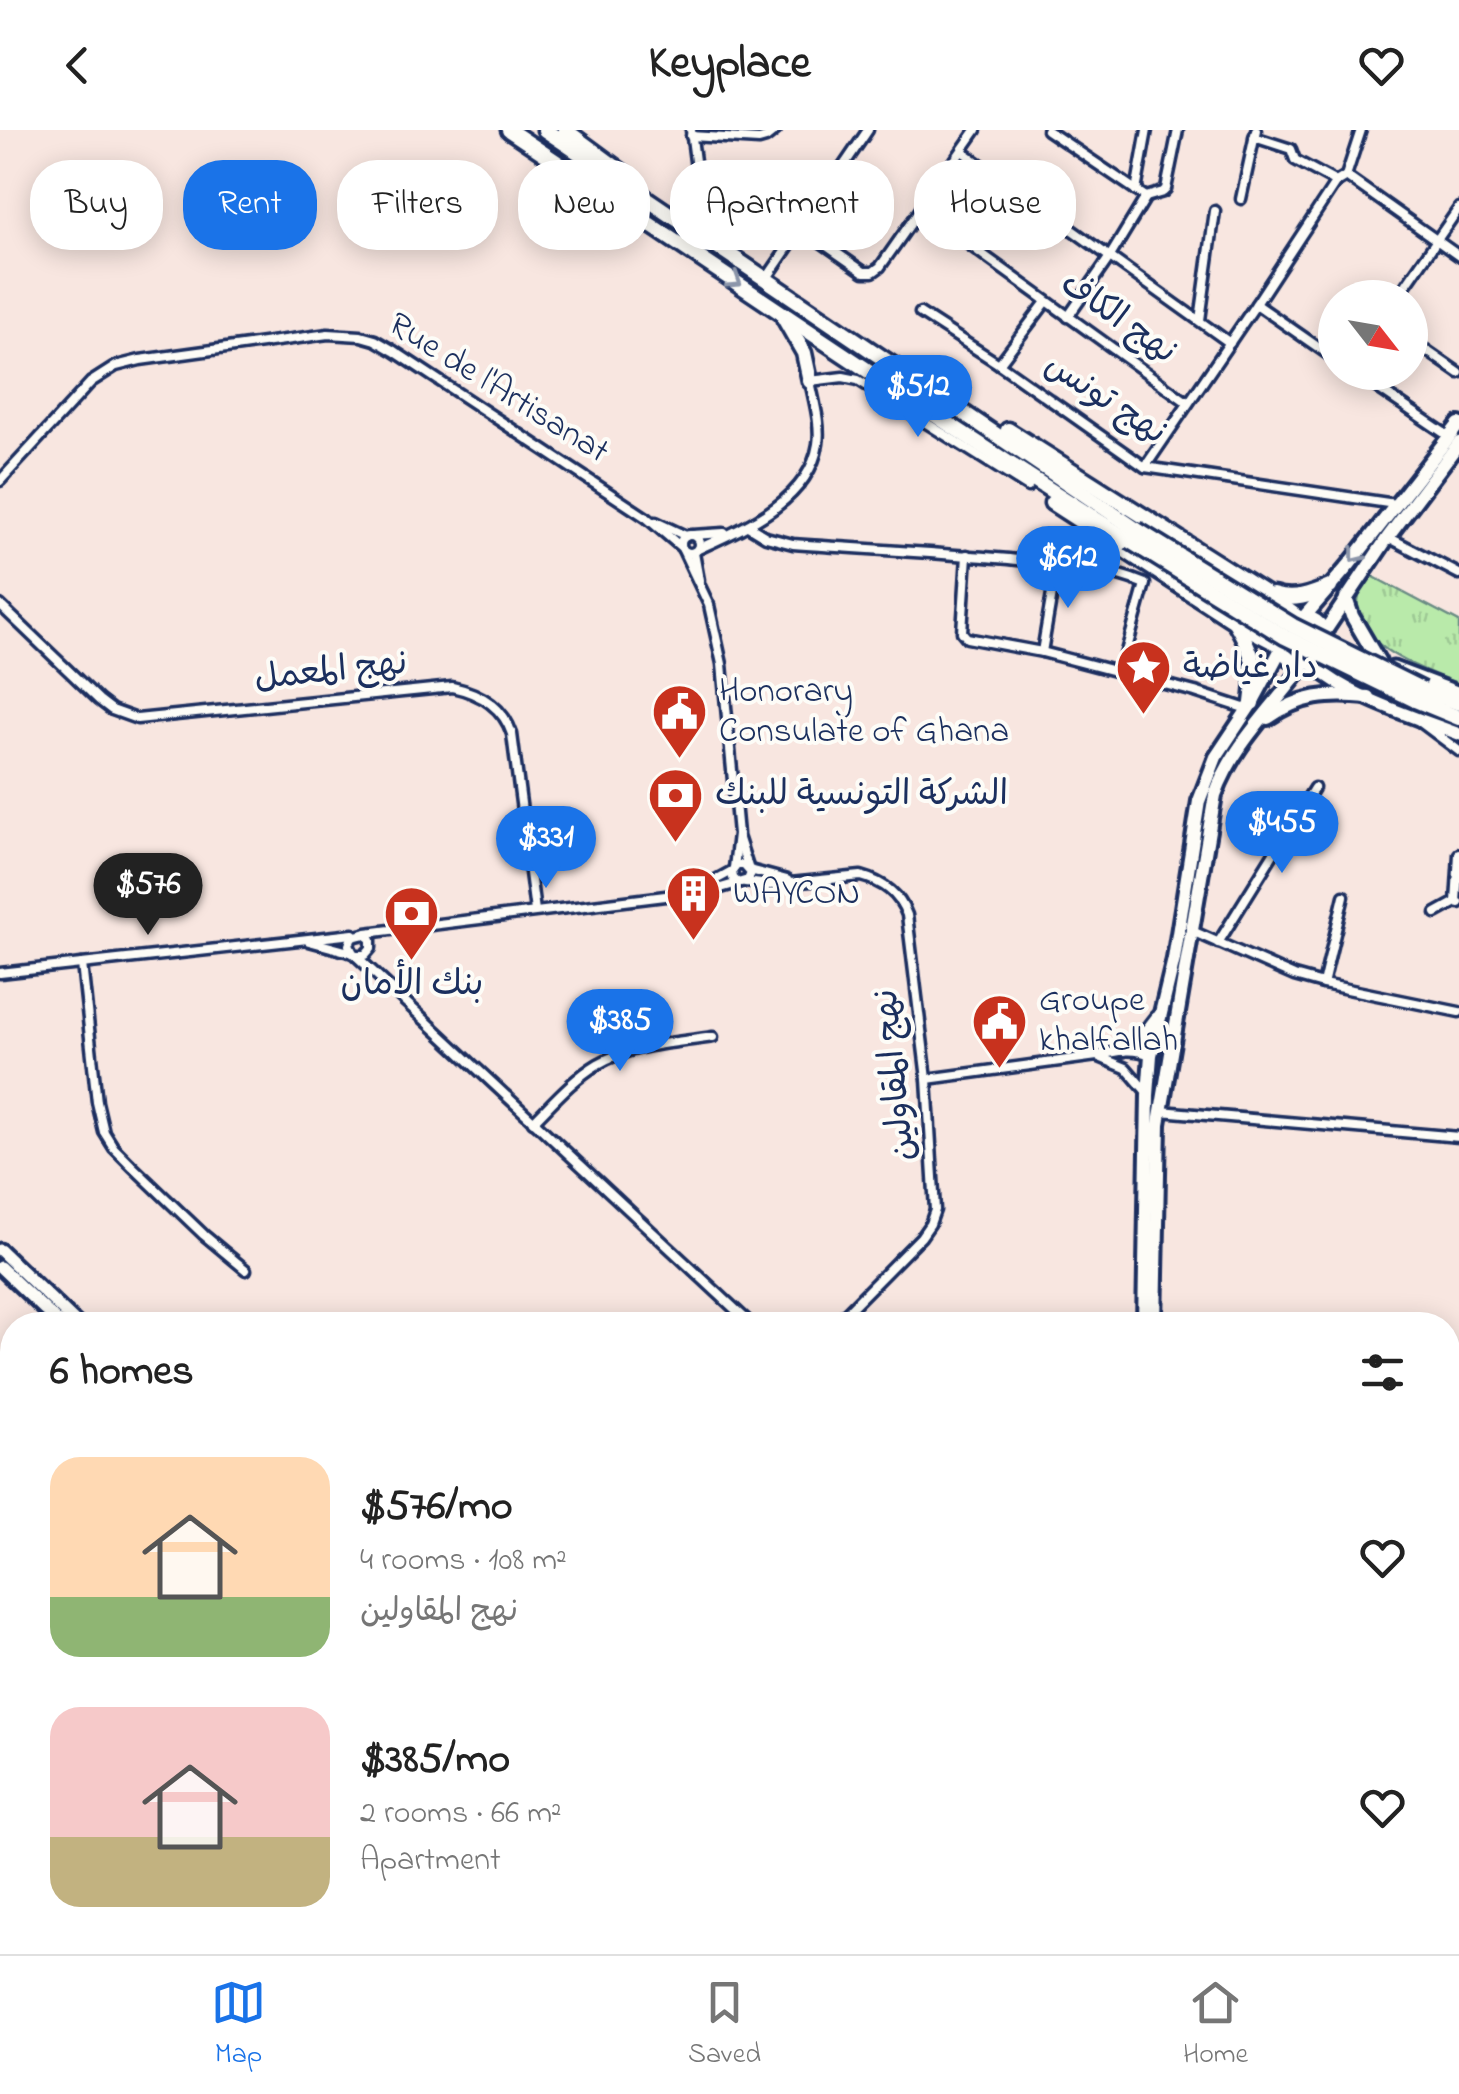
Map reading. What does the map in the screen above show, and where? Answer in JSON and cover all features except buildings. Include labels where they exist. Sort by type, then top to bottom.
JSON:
[{"type":"highway","points":[[509,130],[926,410],[1028,487],[1234,622],[1281,647]]},
{"type":"highway","points":[[545,130],[923,384],[1134,535],[1286,637],[1419,695],[1459,718]]},
{"type":"highway","points":[[565,130],[656,202]]},
{"type":"highway","points":[[778,309],[800,342],[810,381]]},
{"type":"highway","points":[[923,384],[990,419],[1301,617]]},
{"type":"highway","points":[[926,410],[1134,535]]},
{"type":"highway","points":[[1263,592],[1284,599],[1304,597],[1330,587]]},
{"type":"highway","points":[[1234,622],[1254,660],[1250,706]]},
{"type":"highway","points":[[1419,695],[1459,703]]},
{"type":"main road","points":[[1155,1312],[1159,1124],[1215,795],[1228,766],[1254,728],[1308,663],[1324,651],[1325,632],[1456,441],[1459,424]]},
{"type":"main road","points":[[1456,441],[1396,504],[1330,587],[1301,617],[1285,625],[1280,638],[1281,647],[1292,661],[1308,663],[1368,697],[1459,734]]},
{"type":"main road","points":[[1346,598],[1379,662]]},
{"type":"main road","points":[[1301,617],[1317,621],[1333,641],[1459,694]]},
{"type":"main road","points":[[1144,1312],[1151,1056],[1174,960],[1199,801],[1216,758],[1250,706],[1281,647]]},
{"type":"main road","points":[[1254,728],[1280,709],[1315,696],[1368,697]]},
{"type":"main road","points":[[1123,1049],[1147,1031],[1165,1003]]},
{"type":"main road","points":[[1151,1056],[1159,1078],[1162,1111]]},
{"type":"main road","points":[[0,1250],[64,1312]]},
{"type":"main road","points":[[0,1267],[47,1312]]},
{"type":"street","points":[[695,160],[691,133],[758,140],[776,130]]},
{"type":"street","points":[[847,160],[868,130]]},
{"type":"street","points":[[956,160],[976,130]]},
{"type":"street","points":[[1047,130],[1146,197]]},
{"type":"street","points":[[1136,191],[1147,130]]},
{"type":"street","points":[[1068,317],[1146,197],[1166,189],[1178,130]]},
{"type":"street","points":[[1145,467],[1336,182],[1346,176],[1362,130]]},
{"type":"street","points":[[1241,198],[1255,134],[1291,149],[1295,160],[1336,182]]},
{"type":"street","points":[[962,151],[1230,343]]},
{"type":"street","points":[[1346,176],[1459,256]]},
{"type":"street","points":[[1410,280],[1459,208]]},
{"type":"street","points":[[1200,320],[1214,211]]},
{"type":"street","points":[[894,247],[914,219]]},
{"type":"street","points":[[767,278],[786,250]]},
{"type":"street","points":[[832,250],[864,272],[873,272],[892,250]]},
{"type":"street","name":"نهج الكاف","points":[[975,250],[1187,402]]},
{"type":"street","points":[[999,364],[1046,302]]},
{"type":"street","points":[[1256,304],[1318,348]]},
{"type":"street","name":"نهج تونس","points":[[920,313],[1145,467],[1396,504]]},
{"type":"street","name":"Rue de l'Artisanat","points":[[0,481],[91,382],[116,366],[328,334],[376,340],[648,518],[682,549],[714,619],[722,664],[738,834],[733,869]]},
{"type":"street","points":[[1428,352],[1459,373]]},
{"type":"street","points":[[728,533],[688,535],[682,540],[682,549],[696,551],[748,526],[784,502],[809,470],[819,442],[810,381],[843,376],[858,380],[1028,487]]},
{"type":"street","points":[[1381,390],[1456,441]]},
{"type":"street","name":"Rue de l'Artisanat","points":[[648,518],[688,535]]},
{"type":"street","points":[[748,526],[766,537],[794,544],[1057,564],[1107,572],[1145,584],[1164,575]]},
{"type":"street","points":[[688,535],[697,538],[696,551]]},
{"type":"street","points":[[1388,537],[1458,571]]},
{"type":"street","name":"Rue de l'Artisanat","points":[[696,551],[700,590]]},
{"type":"street","points":[[968,556],[964,636],[1042,652],[1250,706]]},
{"type":"street","points":[[1042,652],[1057,564]]},
{"type":"street","points":[[1120,673],[1145,584]]},
{"type":"street","name":"نهج المعمل","points":[[0,605],[99,700],[112,710],[137,719],[452,687],[484,698],[504,714],[512,734],[535,911]]},
{"type":"street","points":[[1415,717],[1459,751]]},
{"type":"street","points":[[1218,943],[1314,788]]},
{"type":"street","name":"Rue de l'Artisanat","points":[[738,834],[749,868]]},
{"type":"street","points":[[1436,913],[1458,902],[1459,854]]},
{"type":"street","points":[[740,864],[749,868],[750,877],[742,883],[733,878],[733,869],[740,864]]},
{"type":"street","name":"نهج المقاولين","points":[[749,868],[791,882]]},
{"type":"street","name":"نهج المقاولين","points":[[700,892],[733,869]]},
{"type":"street","name":"نهج المقاولين","points":[[0,972],[360,934],[700,892],[742,883],[770,885],[861,876],[874,880],[896,894],[907,915],[926,1078],[935,1210],[930,1224],[908,1251],[847,1312]]},
{"type":"street","points":[[1323,984],[1344,896]]},
{"type":"street","name":"نهج المقاولين","points":[[370,950],[396,929]]},
{"type":"street","points":[[1192,931],[1294,976],[1459,1012]]},
{"type":"street","points":[[374,973],[370,940],[360,934],[349,945],[354,954],[374,973],[533,1122],[738,1312]]},
{"type":"street","name":"نهج المقاولين","points":[[300,938],[354,954]]},
{"type":"street","points":[[354,954],[370,950]]},
{"type":"street","points":[[82,964],[97,1102],[104,1132],[133,1167],[246,1270]]},
{"type":"street","points":[[533,1122],[579,1077],[620,1053],[713,1037]]},
{"type":"street","points":[[926,1078],[1097,1056],[1123,1049],[1151,1056]]},
{"type":"street","points":[[1097,1056],[1126,1068],[1148,1095]]},
{"type":"street","points":[[1162,1111],[1459,1137]]},
{"type":"green space","points":[[1372,576],[1459,622],[1459,684],[1391,653],[1364,628],[1358,613],[1359,596]]},
{"type":"place","name":"دار غياضة","points":[[1144,717]]},
{"type":"place","name":"Honorary Consulate of Ghana","points":[[680,761]]},
{"type":"place","name":"الشركة التونسية للبنك","points":[[676,844]]},
{"type":"place","name":"WAYCON","points":[[694,943]]},
{"type":"place","name":"بنك الأمان","points":[[412,963]]},
{"type":"place","name":"Groupe khalfallah","points":[[1000,1070]]}]
